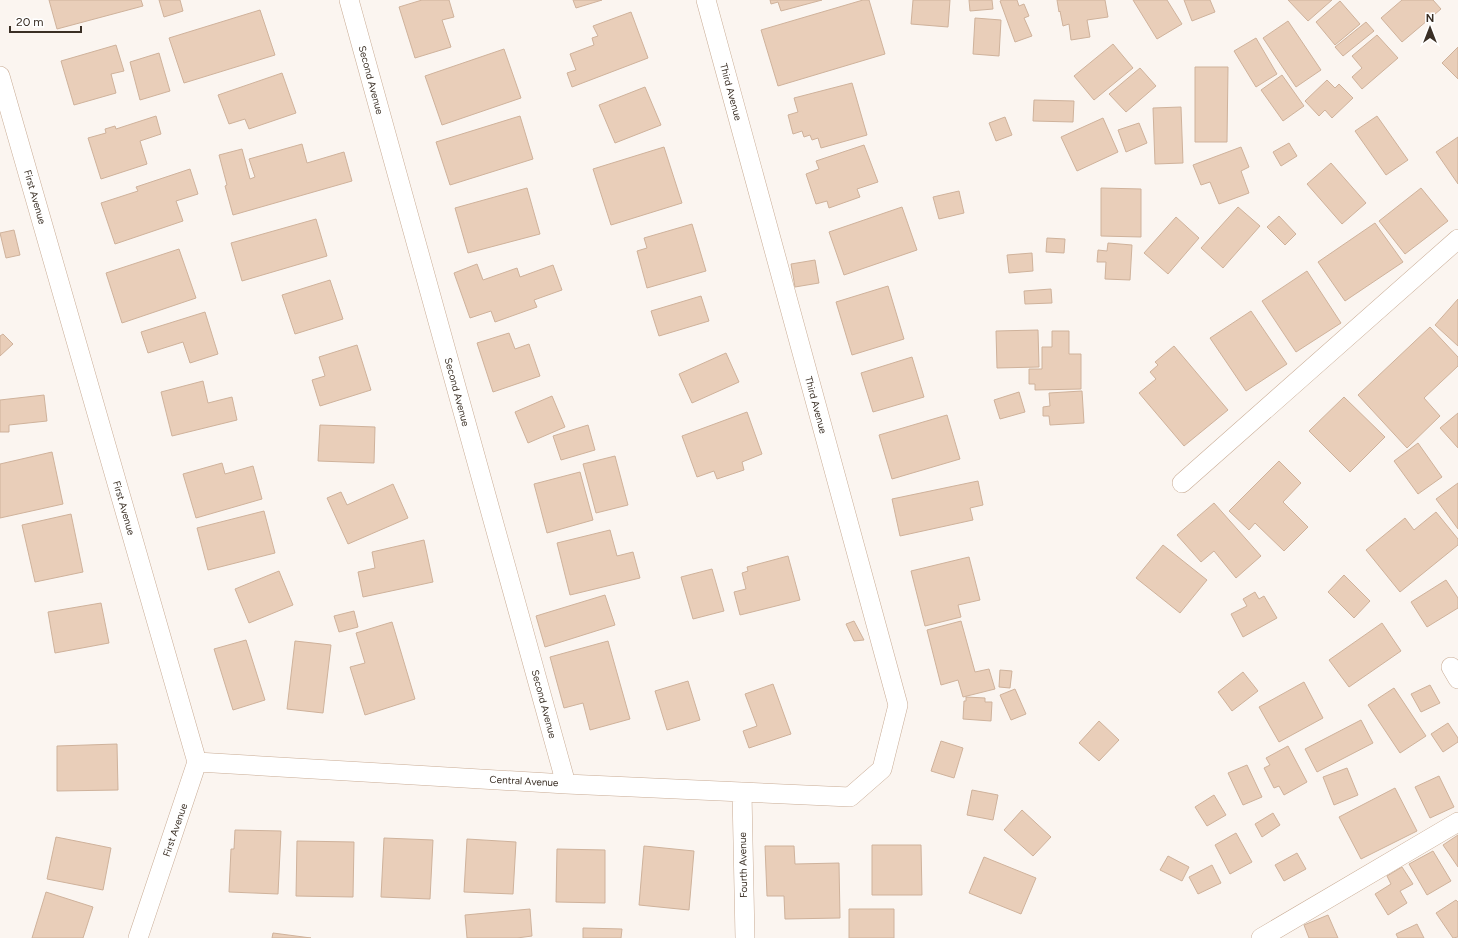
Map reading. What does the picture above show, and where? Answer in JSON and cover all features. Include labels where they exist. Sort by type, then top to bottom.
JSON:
[{"type":"street","name":"Second Avenue","points":[[349,0],[566,784]]},
{"type":"street","name":"Third Avenue","points":[[706,0],[898,704],[882,769],[850,797]]},
{"type":"street","name":"First Avenue","points":[[0,76],[197,762],[138,938]]},
{"type":"street","points":[[1182,483],[1458,239]]},
{"type":"street","name":"Central Avenue","points":[[197,762],[566,784],[850,797]]},
{"type":"street","name":"Fourth Avenue","points":[[742,793],[745,938]]},
{"type":"street","points":[[1261,938],[1458,822]]},
{"type":"building","points":[[49,0],[141,0],[143,6],[57,29]]},
{"type":"building","points":[[159,0],[180,0],[183,11],[164,17]]},
{"type":"building","points":[[422,0],[449,0],[454,17],[442,20],[451,47],[415,58],[399,7]]},
{"type":"building","points":[[573,0],[602,0],[576,8]]},
{"type":"building","points":[[770,0],[822,0],[781,11],[778,2],[771,4]]},
{"type":"building","points":[[863,0],[869,0],[885,54],[778,86],[761,30]]},
{"type":"building","points":[[913,0],[950,0],[948,27],[911,24]]},
{"type":"building","points":[[969,0],[992,0],[993,9],[970,11]]},
{"type":"building","points":[[1017,0],[1019,6],[1024,4],[1029,16],[1024,18],[1032,36],[1015,42],[1000,1]]},
{"type":"building","points":[[1057,0],[1105,0],[1108,17],[1087,20],[1090,37],[1071,40],[1069,24],[1063,26]]},
{"type":"building","points":[[1133,0],[1167,0],[1182,24],[1157,39]]},
{"type":"building","points":[[1184,0],[1210,0],[1215,12],[1192,21]]},
{"type":"building","points":[[1288,0],[1332,0],[1308,21]]},
{"type":"building","points":[[1402,0],[1433,0],[1441,9],[1402,42],[1381,18]]},
{"type":"building","points":[[1340,1],[1360,24],[1335,45],[1316,22]]},
{"type":"building","points":[[260,10],[275,55],[184,83],[169,38]]},
{"type":"building","points":[[631,12],[648,58],[572,87],[567,73],[576,70],[570,54],[594,45],[592,38],[598,36],[593,26]]},
{"type":"building","points":[[975,18],[1001,20],[999,56],[973,54]]},
{"type":"building","points":[[1288,21],[1321,70],[1296,87],[1263,38]]},
{"type":"building","points":[[1366,22],[1374,31],[1343,56],[1335,47]]},
{"type":"building","points":[[1377,35],[1398,58],[1362,89],[1352,77],[1362,68],[1352,56]]},
{"type":"building","points":[[1256,38],[1277,74],[1256,87],[1234,51]]},
{"type":"building","points":[[1113,44],[1133,68],[1094,100],[1074,76]]},
{"type":"building","points":[[116,45],[124,71],[111,74],[116,93],[74,105],[61,61]]},
{"type":"building","points":[[1458,47],[1458,79],[1442,63]]},
{"type":"building","points":[[504,49],[521,98],[442,125],[425,76]]},
{"type":"building","points":[[159,53],[170,91],[140,100],[130,62]]},
{"type":"building","points":[[1195,67],[1228,67],[1227,142],[1195,142]]},
{"type":"building","points":[[1140,68],[1156,86],[1126,112],[1109,94]]},
{"type":"building","points":[[282,73],[296,113],[249,129],[245,119],[229,124],[218,95]]},
{"type":"building","points":[[1282,75],[1304,106],[1283,121],[1261,90]]},
{"type":"building","points":[[1327,80],[1335,88],[1339,84],[1353,98],[1332,118],[1325,110],[1319,116],[1305,101]]},
{"type":"building","points":[[852,83],[867,135],[821,148],[818,138],[812,140],[810,135],[804,137],[802,131],[793,134],[788,115],[798,112],[794,98]]},
{"type":"building","points":[[645,87],[661,125],[615,143],[599,105]]},
{"type":"building","points":[[1034,100],[1074,101],[1073,122],[1033,121]]},
{"type":"building","points":[[1181,107],[1183,163],[1155,164],[1153,108]]},
{"type":"building","points":[[156,116],[161,134],[140,141],[147,164],[101,179],[88,138],[106,133],[105,129],[115,126],[116,129]]},
{"type":"building","points":[[520,116],[533,159],[450,185],[436,142]]},
{"type":"building","points":[[1377,116],[1408,160],[1386,175],[1355,131]]},
{"type":"building","points":[[1005,117],[1012,135],[996,141],[989,123]]},
{"type":"building","points":[[1103,118],[1118,152],[1077,171],[1061,137]]},
{"type":"building","points":[[1139,123],[1147,143],[1126,152],[1118,130]]},
{"type":"building","points":[[1458,137],[1458,184],[1436,152]]},
{"type":"building","points":[[1289,143],[1297,156],[1281,166],[1273,152]]},
{"type":"building","points":[[302,144],[307,163],[344,152],[352,181],[233,215],[225,186],[227,185],[219,155],[242,149],[250,179],[255,177],[249,159]]},
{"type":"building","points":[[864,145],[878,182],[857,189],[860,197],[829,208],[827,201],[816,204],[806,174],[819,169],[816,161]]},
{"type":"building","points":[[664,147],[682,203],[611,225],[593,169]]},
{"type":"building","points":[[1241,147],[1249,167],[1241,171],[1249,193],[1219,204],[1210,182],[1201,185],[1193,165]]},
{"type":"building","points":[[1331,163],[1366,203],[1342,224],[1307,184]]},
{"type":"building","points":[[190,169],[198,194],[176,201],[183,221],[115,244],[101,203],[138,191],[136,187]]},
{"type":"building","points":[[527,188],[540,234],[468,253],[455,208]]},
{"type":"building","points":[[1101,188],[1141,189],[1141,237],[1101,236]]},
{"type":"building","points":[[1421,188],[1448,221],[1405,254],[1379,221]]},
{"type":"building","points":[[959,191],[964,213],[939,219],[933,197]]},
{"type":"building","points":[[902,207],[917,250],[844,275],[829,232]]},
{"type":"building","points":[[1238,207],[1260,226],[1223,268],[1201,248]]},
{"type":"building","points":[[1279,216],[1296,234],[1285,245],[1267,227]]},
{"type":"building","points":[[1176,217],[1199,238],[1168,274],[1144,253]]},
{"type":"building","points":[[316,219],[327,256],[242,281],[231,243]]},
{"type":"building","points":[[1375,223],[1403,262],[1345,301],[1318,262]]},
{"type":"building","points":[[692,224],[706,271],[647,288],[637,251],[647,248],[644,238]]},
{"type":"building","points":[[14,230],[20,255],[6,258],[0,233]]},
{"type":"building","points":[[1047,238],[1065,239],[1064,253],[1046,252]]},
{"type":"building","points":[[1108,243],[1132,245],[1130,280],[1105,279],[1106,262],[1097,262],[1098,250],[1107,251]]},
{"type":"building","points":[[179,249],[196,298],[122,323],[106,273]]},
{"type":"building","points":[[1032,253],[1033,271],[1009,273],[1007,255]]},
{"type":"building","points":[[815,260],[819,283],[795,287],[791,264]]},
{"type":"building","points":[[477,264],[483,280],[517,268],[520,277],[553,265],[562,290],[534,300],[537,307],[495,322],[491,311],[470,318],[454,273]]},
{"type":"building","points":[[1307,271],[1341,323],[1296,352],[1262,301]]},
{"type":"building","points":[[330,280],[343,319],[295,334],[282,295]]},
{"type":"building","points":[[888,286],[904,339],[852,355],[836,302]]},
{"type":"building","points":[[1051,289],[1052,303],[1025,304],[1024,291]]},
{"type":"building","points":[[701,296],[709,321],[659,336],[651,311]]},
{"type":"building","points":[[1458,299],[1458,346],[1435,325]]},
{"type":"building","points":[[1251,311],[1287,364],[1246,391],[1210,338]]},
{"type":"building","points":[[205,312],[218,354],[190,363],[183,342],[148,353],[141,332]]},
{"type":"building","points":[[1430,327],[1458,357],[1458,366],[1424,398],[1440,416],[1407,448],[1358,395]]},
{"type":"building","points":[[1038,330],[1039,367],[997,368],[996,331]]},
{"type":"building","points":[[1052,331],[1069,331],[1069,354],[1081,354],[1081,389],[1035,390],[1035,384],[1029,384],[1029,369],[1042,369],[1042,347],[1052,347]]},
{"type":"building","points":[[509,333],[515,349],[529,344],[540,376],[493,392],[477,343]]},
{"type":"building","points":[[3,334],[13,344],[0,356],[0,336]]},
{"type":"building","points":[[357,345],[371,390],[320,406],[312,380],[325,376],[319,357]]},
{"type":"building","points":[[1174,346],[1228,410],[1184,446],[1139,393],[1156,379],[1150,372],[1158,365],[1155,362]]},
{"type":"building","points":[[726,353],[739,382],[692,403],[679,374]]},
{"type":"building","points":[[912,357],[924,397],[873,412],[861,373]]},
{"type":"building","points":[[203,381],[208,403],[232,397],[237,420],[172,436],[161,392]]},
{"type":"building","points":[[1082,391],[1084,423],[1050,425],[1049,416],[1043,416],[1043,407],[1050,406],[1049,393]]},
{"type":"building","points":[[1019,392],[1025,412],[1000,419],[994,400]]},
{"type":"building","points":[[44,395],[47,421],[9,425],[9,432],[0,432],[0,400]]},
{"type":"building","points":[[552,396],[565,427],[528,443],[515,412]]},
{"type":"building","points":[[1344,397],[1385,437],[1350,472],[1309,431]]},
{"type":"building","points":[[747,412],[762,454],[742,462],[744,470],[717,479],[714,471],[697,477],[682,436]]},
{"type":"building","points":[[1458,413],[1458,448],[1440,428]]},
{"type":"building","points":[[947,415],[960,459],[892,479],[879,435]]},
{"type":"building","points":[[320,425],[375,427],[374,463],[318,461]]},
{"type":"building","points":[[588,425],[595,450],[561,460],[553,436]]},
{"type":"building","points":[[1418,443],[1442,477],[1418,494],[1394,461]]},
{"type":"building","points":[[52,452],[63,504],[0,518],[0,464]]},
{"type":"building","points":[[615,456],[628,505],[596,513],[583,464]]},
{"type":"building","points":[[1279,461],[1301,483],[1283,502],[1308,527],[1284,551],[1255,523],[1249,530],[1229,511]]},
{"type":"building","points":[[222,463],[225,474],[253,466],[262,499],[196,518],[183,474]]},
{"type":"building","points":[[580,472],[593,520],[547,533],[534,484]]},
{"type":"building","points":[[978,481],[983,505],[970,508],[973,520],[900,536],[892,499]]},
{"type":"building","points":[[1458,483],[1458,529],[1436,499]]},
{"type":"building","points":[[393,484],[408,518],[348,544],[327,498],[341,492],[347,505]]},
{"type":"building","points":[[1214,503],[1261,556],[1236,578],[1214,551],[1201,562],[1177,535]]},
{"type":"building","points":[[264,511],[275,553],[208,570],[197,528]]},
{"type":"building","points":[[1436,512],[1458,539],[1458,545],[1400,592],[1366,550],[1405,518],[1414,530]]},
{"type":"building","points":[[71,514],[83,572],[35,582],[22,525]]},
{"type":"building","points":[[610,530],[617,556],[633,552],[640,578],[570,595],[557,543]]},
{"type":"building","points":[[424,540],[433,582],[363,597],[358,572],[375,568],[372,552]]},
{"type":"building","points":[[1163,545],[1207,580],[1180,613],[1136,578]]},
{"type":"building","points":[[788,556],[800,600],[740,615],[734,592],[746,589],[742,573],[748,571],[747,567]]},
{"type":"building","points":[[969,557],[980,600],[958,605],[961,617],[925,626],[911,571]]},
{"type":"building","points":[[712,569],[724,611],[693,619],[681,577]]},
{"type":"building","points":[[279,571],[293,605],[249,623],[235,589]]},
{"type":"building","points":[[1344,575],[1370,601],[1354,618],[1328,592]]},
{"type":"building","points":[[1446,580],[1458,598],[1458,608],[1427,627],[1411,602]]},
{"type":"building","points":[[1255,592],[1259,599],[1264,596],[1277,618],[1243,637],[1231,614],[1247,606],[1243,599]]},
{"type":"building","points":[[605,595],[615,625],[545,647],[536,616]]},
{"type":"building","points":[[101,603],[109,643],[55,653],[48,612]]},
{"type":"building","points":[[354,611],[358,627],[339,632],[334,616]]},
{"type":"building","points":[[854,621],[864,640],[854,641],[846,624]]},
{"type":"building","points":[[961,621],[975,672],[989,669],[995,689],[963,697],[958,680],[941,685],[927,630]]},
{"type":"building","points":[[392,622],[415,699],[365,715],[350,667],[365,663],[356,633]]},
{"type":"building","points":[[1382,623],[1401,651],[1349,687],[1329,660]]},
{"type":"building","points":[[246,640],[265,700],[233,710],[214,649]]},
{"type":"building","points":[[295,641],[331,645],[323,713],[287,709]]},
{"type":"building","points":[[608,641],[630,719],[590,730],[583,703],[564,708],[550,657]]},
{"type":"building","points":[[1000,670],[1012,671],[1010,688],[999,687]]},
{"type":"building","points":[[1243,672],[1258,691],[1232,711],[1218,692]]},
{"type":"building","points":[[688,681],[700,720],[667,730],[655,691]]},
{"type":"building","points":[[1304,682],[1323,718],[1279,742],[1259,707]]},
{"type":"building","points":[[773,684],[791,734],[749,748],[743,731],[757,726],[745,694]]},
{"type":"building","points":[[1430,685],[1440,703],[1421,712],[1411,694]]},
{"type":"building","points":[[1394,688],[1426,736],[1400,753],[1368,705]]},
{"type":"building","points":[[1015,689],[1026,714],[1011,720],[1000,695]]},
{"type":"building","points":[[966,697],[985,698],[985,702],[992,702],[991,721],[963,719],[964,701],[966,701]]},
{"type":"building","points":[[1361,720],[1373,743],[1317,772],[1305,749]]},
{"type":"building","points":[[1099,721],[1119,740],[1099,761],[1079,743]]},
{"type":"building","points":[[1448,723],[1458,738],[1458,742],[1443,752],[1431,734]]},
{"type":"building","points":[[941,741],[963,748],[954,778],[931,771]]},
{"type":"building","points":[[117,744],[118,790],[57,791],[57,746]]},
{"type":"building","points":[[1288,746],[1307,782],[1284,795],[1279,786],[1274,788],[1264,768],[1270,765],[1266,758]]},
{"type":"building","points":[[1247,765],[1262,797],[1243,805],[1228,773]]},
{"type":"building","points":[[1347,768],[1358,795],[1334,805],[1323,777]]},
{"type":"building","points":[[1439,776],[1454,807],[1430,818],[1415,787]]},
{"type":"building","points":[[1395,788],[1417,831],[1361,859],[1339,817]]},
{"type":"building","points":[[972,790],[998,795],[993,820],[967,815]]},
{"type":"building","points":[[1214,795],[1226,815],[1207,826],[1195,807]]},
{"type":"building","points":[[1022,810],[1051,837],[1033,856],[1004,830]]},
{"type":"building","points":[[1273,813],[1280,825],[1262,837],[1255,824]]},
{"type":"building","points":[[235,830],[281,831],[278,894],[229,892],[231,849],[234,849]]},
{"type":"building","points":[[1236,833],[1252,862],[1230,874],[1215,845]]},
{"type":"building","points":[[1458,835],[1458,867],[1443,845]]},
{"type":"building","points":[[56,837],[111,848],[103,890],[47,879]]},
{"type":"building","points":[[384,838],[433,840],[430,899],[381,897]]},
{"type":"building","points":[[467,839],[516,842],[513,894],[464,892]]},
{"type":"building","points":[[297,841],[354,842],[353,897],[296,896]]},
{"type":"building","points":[[872,845],[921,845],[922,895],[872,895]]},
{"type":"building","points":[[644,846],[694,851],[689,910],[639,905]]},
{"type":"building","points":[[765,846],[794,846],[795,864],[839,863],[840,918],[785,919],[784,896],[767,896]]},
{"type":"building","points":[[557,849],[605,850],[605,903],[556,902]]},
{"type":"building","points":[[1433,851],[1451,881],[1427,895],[1409,864]]},
{"type":"building","points":[[1297,853],[1306,869],[1284,881],[1275,865]]},
{"type":"building","points":[[1168,856],[1189,867],[1182,881],[1160,870]]},
{"type":"building","points":[[984,857],[1036,878],[1021,914],[969,893]]},
{"type":"building","points":[[1212,865],[1221,883],[1198,894],[1189,877]]},
{"type":"building","points":[[1402,867],[1413,884],[1400,891],[1407,903],[1388,915],[1375,894],[1391,884],[1387,876]]},
{"type":"building","points":[[46,892],[93,907],[83,938],[32,938]]},
{"type":"building","points":[[1456,900],[1458,902],[1458,937],[1453,938],[1436,913]]},
{"type":"building","points":[[530,909],[532,936],[517,938],[467,938],[465,915]]},
{"type":"building","points":[[849,909],[894,909],[894,938],[849,938]]},
{"type":"building","points":[[1328,915],[1338,938],[1309,938],[1304,925]]},
{"type":"building","points":[[1417,924],[1424,938],[1398,938],[1396,934]]},
{"type":"building","points":[[583,928],[622,929],[621,938],[583,938]]},
{"type":"building","points":[[273,933],[311,938],[272,938]]}]
